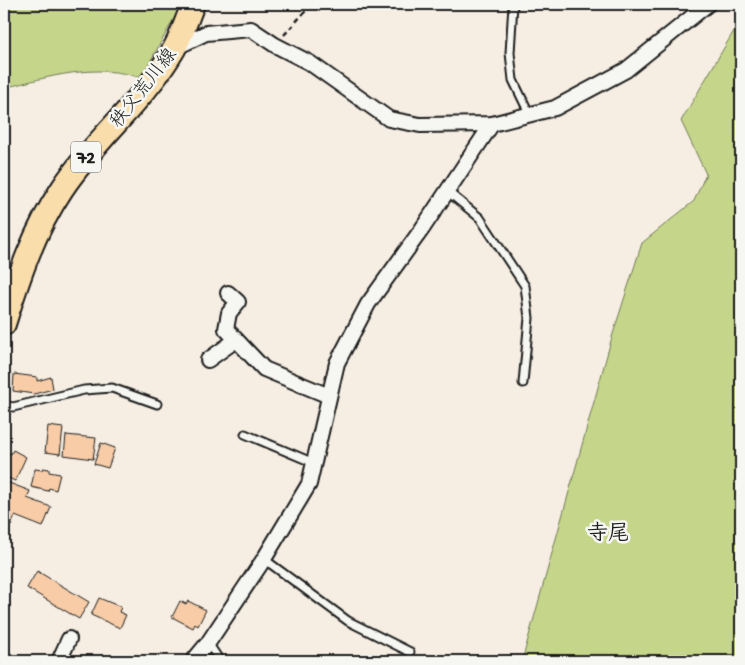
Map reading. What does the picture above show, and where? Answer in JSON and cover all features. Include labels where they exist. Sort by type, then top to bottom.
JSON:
[{"type":"main road","name":"秩父荒川線","points":[[4,324],[11,276],[37,230],[63,188],[144,90],[174,49],[193,4]]},
{"type":"street","points":[[174,49],[206,33],[251,29],[275,45],[310,63],[389,119],[420,125],[492,124],[555,108],[626,70],[708,4]]},
{"type":"street","points":[[193,661],[208,643],[264,560],[309,484],[337,363],[368,304],[492,124]]},
{"type":"street","points":[[228,293],[238,302],[229,313],[226,329],[264,369],[329,396]]},
{"type":"street","points":[[208,360],[236,340]]},
{"type":"street","points":[[59,661],[69,639]]},
{"type":"lane","points":[[513,4],[510,53],[513,80],[530,115]]},
{"type":"lane","points":[[447,191],[480,218],[525,286],[529,318],[523,383]]},
{"type":"lane","points":[[4,405],[13,406],[84,390],[112,388],[158,404]]},
{"type":"lane","points":[[245,434],[314,463]]},
{"type":"lane","points":[[264,560],[348,621],[410,652]]},
{"type":"lane","points":[[208,643],[220,661]]},
{"type":"path","points":[[275,45],[312,4]]},
{"type":"green space","points":[[4,4],[182,4],[141,78],[124,73],[89,71],[55,76],[4,88]]},
{"type":"green space","points":[[741,19],[741,661],[522,661],[612,337],[642,243],[694,201],[706,174],[681,121]]},
{"type":"building","points":[[14,374],[37,377],[37,381],[51,377],[53,389],[34,394],[13,391]]},
{"type":"building","points":[[48,426],[63,428],[60,454],[45,452]]},
{"type":"building","points":[[66,435],[96,438],[93,459],[64,455]]},
{"type":"building","points":[[101,443],[115,448],[108,468],[94,464]]},
{"type":"building","points":[[13,450],[26,457],[15,481],[4,476],[4,461],[8,453],[11,454]]},
{"type":"building","points":[[43,468],[49,469],[49,472],[60,474],[56,490],[49,488],[48,491],[31,487],[35,469],[42,470]]},
{"type":"building","points":[[4,481],[30,491],[27,498],[51,507],[43,527],[15,516],[11,526],[4,523]]},
{"type":"building","points":[[37,571],[89,602],[79,619],[27,588]]},
{"type":"building","points":[[99,598],[121,607],[119,612],[126,615],[120,628],[91,615]]},
{"type":"building","points":[[180,601],[186,604],[188,601],[206,610],[198,626],[195,624],[193,628],[172,617]]},
{"type":"district","name":"寺尾","points":[[608,532]]}]
